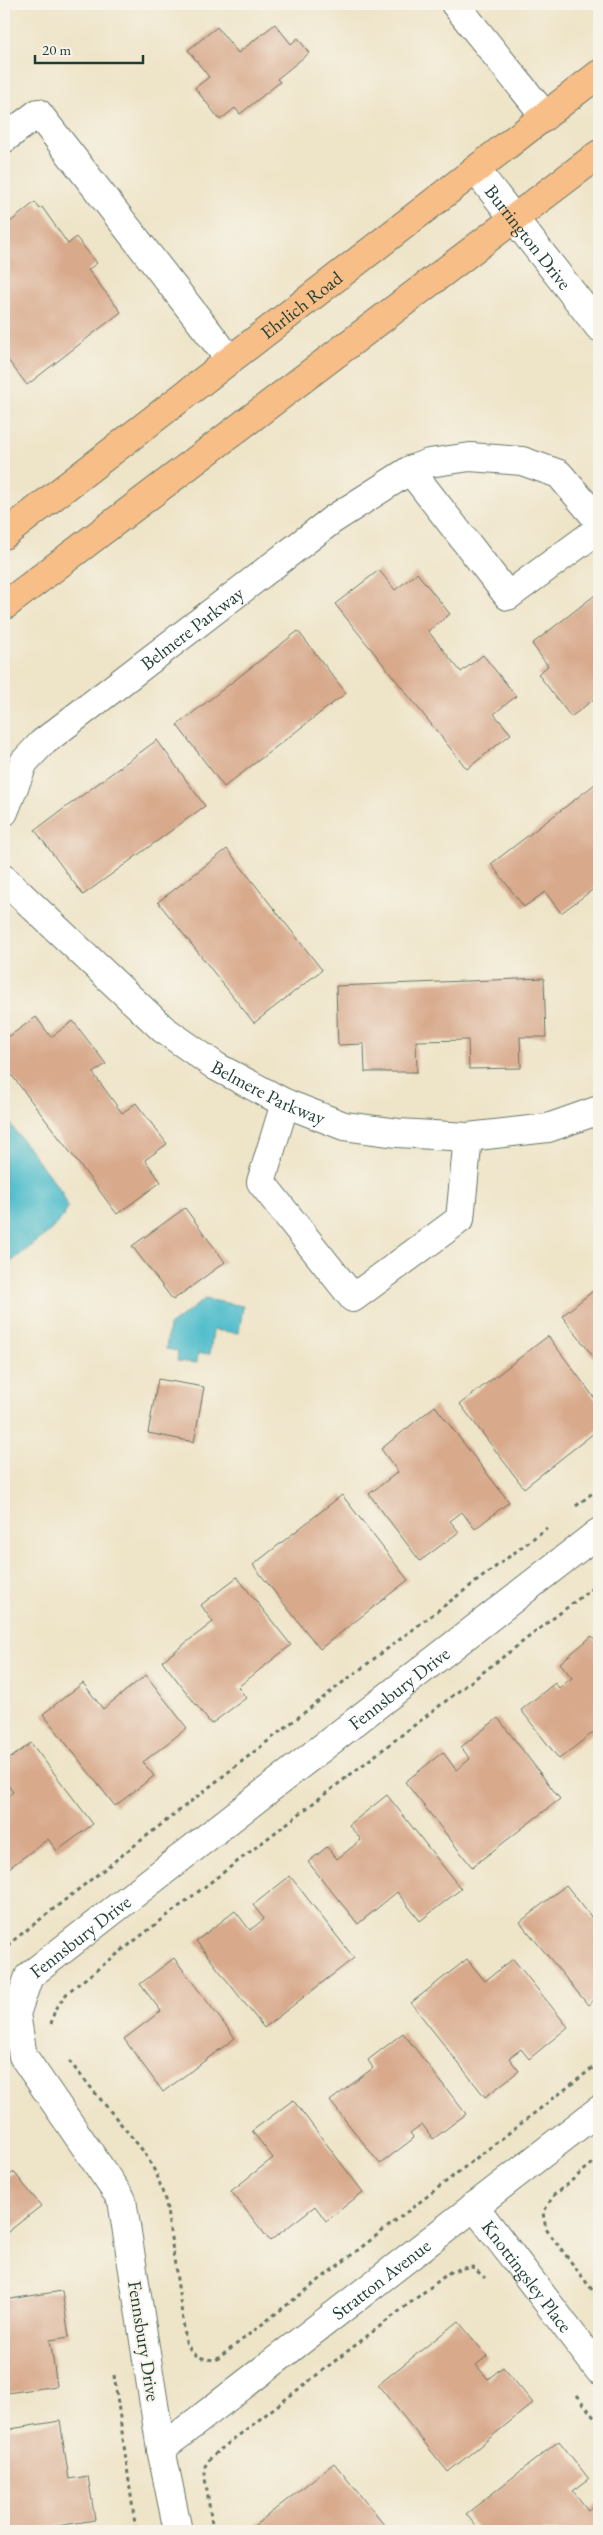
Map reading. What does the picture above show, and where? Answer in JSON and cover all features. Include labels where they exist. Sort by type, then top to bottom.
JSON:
[{"type":"main road","name":"Ehrlich Road","points":[[4,535],[599,74]]},
{"type":"main road","points":[[4,606],[599,154]]},
{"type":"street","points":[[455,4],[545,116]]},
{"type":"street","points":[[4,139],[38,113],[230,360]]},
{"type":"street","name":"Burrington Drive","points":[[476,170],[599,328]]},
{"type":"street","name":"Belmere Parkway","points":[[4,812],[24,762],[42,743],[332,520],[410,470],[429,463],[470,456],[522,461],[559,474],[599,521]]},
{"type":"street","points":[[410,470],[508,596],[599,529]]},
{"type":"street","name":"Belmere Parkway","points":[[4,879],[164,1029],[217,1067],[285,1103],[344,1126],[398,1133],[468,1137],[548,1128],[599,1110]]},
{"type":"street","points":[[285,1103],[261,1182],[353,1298],[460,1219],[468,1137]]},
{"type":"street","name":"Fennsbury Drive","points":[[178,2531],[161,2449],[122,2200],[22,2056],[16,2014],[29,1976],[599,1532]]},
{"type":"street","name":"Stratton Avenue","points":[[161,2449],[599,2110]]},
{"type":"street","name":"Knottingsley Place","points":[[474,2206],[599,2370]]},
{"type":"path","points":[[568,1512],[599,1488]]},
{"type":"path","points":[[4,1953],[10,1943],[140,1840],[552,1524]]},
{"type":"path","points":[[50,2029],[55,2009],[68,1992],[599,1583]]},
{"type":"path","points":[[68,2060],[144,2152],[157,2175],[166,2203],[186,2342],[192,2354],[202,2359],[216,2360],[599,2063]]},
{"type":"path","points":[[599,2158],[554,2194],[543,2213],[546,2229],[599,2299]]},
{"type":"path","points":[[213,2531],[205,2478],[206,2466],[212,2456],[450,2272],[473,2267],[492,2286]]},
{"type":"path","points":[[114,2372],[136,2531]]},
{"type":"path","points":[[575,2394],[599,2424]]},
{"type":"water","points":[[4,1116],[61,1191],[68,1208],[63,1217],[48,1233],[4,1269]]},
{"type":"water","points":[[205,1299],[243,1306],[239,1333],[213,1330],[210,1354],[198,1353],[197,1363],[177,1361],[178,1351],[166,1349],[169,1326]]},
{"type":"building","points":[[275,24],[291,44],[298,38],[309,53],[277,79],[280,82],[240,114],[235,108],[220,120],[195,88],[209,77],[188,50],[217,27],[238,53]]},
{"type":"building","points":[[35,202],[40,209],[42,207],[68,244],[76,237],[97,263],[88,270],[121,312],[27,385],[4,355],[4,227]]},
{"type":"building","points":[[379,570],[395,590],[417,573],[450,614],[428,631],[461,672],[483,655],[516,696],[494,714],[511,734],[467,769],[335,604]]},
{"type":"building","points":[[599,592],[599,695],[571,717],[538,674],[548,666],[532,644]]},
{"type":"building","points":[[298,631],[346,693],[224,787],[177,725]]},
{"type":"building","points":[[157,740],[205,806],[83,895],[35,830]]},
{"type":"building","points":[[599,781],[599,885],[561,913],[545,892],[524,907],[491,864]]},
{"type":"building","points":[[227,849],[322,970],[254,1023],[158,902]]},
{"type":"building","points":[[544,978],[546,1037],[520,1037],[521,1068],[469,1069],[468,1040],[416,1041],[417,1072],[365,1072],[364,1044],[338,1045],[336,986]]},
{"type":"building","points":[[36,1017],[51,1037],[73,1021],[106,1064],[93,1073],[122,1113],[136,1103],[167,1144],[145,1160],[161,1182],[117,1214],[4,1065],[4,1040]]},
{"type":"building","points":[[185,1208],[225,1262],[173,1300],[132,1246]]},
{"type":"building","points":[[599,1286],[599,1364],[562,1316]]},
{"type":"building","points":[[548,1336],[599,1404],[599,1429],[524,1488],[460,1404]]},
{"type":"building","points":[[158,1379],[204,1387],[194,1442],[148,1433]]},
{"type":"building","points":[[435,1406],[509,1502],[475,1529],[462,1512],[450,1521],[459,1532],[420,1561],[369,1494],[398,1472],[381,1449]]},
{"type":"building","points":[[342,1495],[408,1580],[320,1649],[253,1565]]},
{"type":"building","points":[[237,1577],[291,1645],[238,1687],[246,1698],[211,1724],[162,1661],[213,1622],[201,1605]]},
{"type":"building","points":[[592,1636],[599,1645],[599,1728],[559,1759],[521,1710],[555,1683],[559,1688],[572,1678],[560,1663]]},
{"type":"building","points":[[146,1675],[187,1728],[143,1762],[154,1776],[115,1806],[43,1714],[83,1683],[103,1709]]},
{"type":"building","points":[[498,1718],[560,1799],[472,1867],[405,1782],[443,1752],[456,1770],[470,1759],[461,1747]]},
{"type":"building","points":[[31,1743],[93,1824],[57,1851],[48,1839],[5,1871],[4,1799],[13,1792],[4,1780],[4,1763]]},
{"type":"building","points":[[387,1795],[461,1889],[420,1921],[397,1892],[358,1924],[308,1862],[327,1847],[337,1859],[361,1840],[349,1825]]},
{"type":"building","points":[[290,1876],[354,1958],[264,2028],[196,1941],[235,1911],[250,1930],[264,1919],[253,1905]]},
{"type":"building","points":[[566,1885],[593,1919],[599,1914],[599,1995],[588,2005],[520,1922]]},
{"type":"building","points":[[174,1958],[235,2038],[163,2092],[124,2039],[161,2011],[140,1984]]},
{"type":"building","points":[[467,1959],[485,1981],[513,1959],[568,2027],[529,2059],[521,2049],[509,2058],[519,2071],[485,2097],[411,2003]]},
{"type":"building","points":[[403,2033],[466,2114],[433,2139],[422,2124],[410,2133],[414,2138],[380,2164],[330,2101],[373,2068],[368,2060]]},
{"type":"building","points":[[293,2100],[363,2192],[326,2221],[315,2206],[270,2241],[231,2191],[273,2158],[252,2131]]},
{"type":"building","points":[[14,2172],[41,2206],[4,2235],[4,2179]]},
{"type":"building","points":[[62,2291],[69,2337],[50,2340],[57,2386],[7,2393],[4,2374],[4,2300]]},
{"type":"building","points":[[458,2321],[487,2356],[476,2365],[488,2379],[503,2367],[533,2403],[448,2472],[378,2385]]},
{"type":"building","points":[[60,2421],[69,2479],[88,2476],[95,2520],[25,2531],[4,2531],[4,2430]]},
{"type":"building","points":[[559,2441],[589,2479],[573,2491],[588,2510],[599,2502],[599,2531],[480,2531],[466,2514]]},
{"type":"building","points":[[334,2463],[389,2531],[259,2531],[254,2526]]}]
